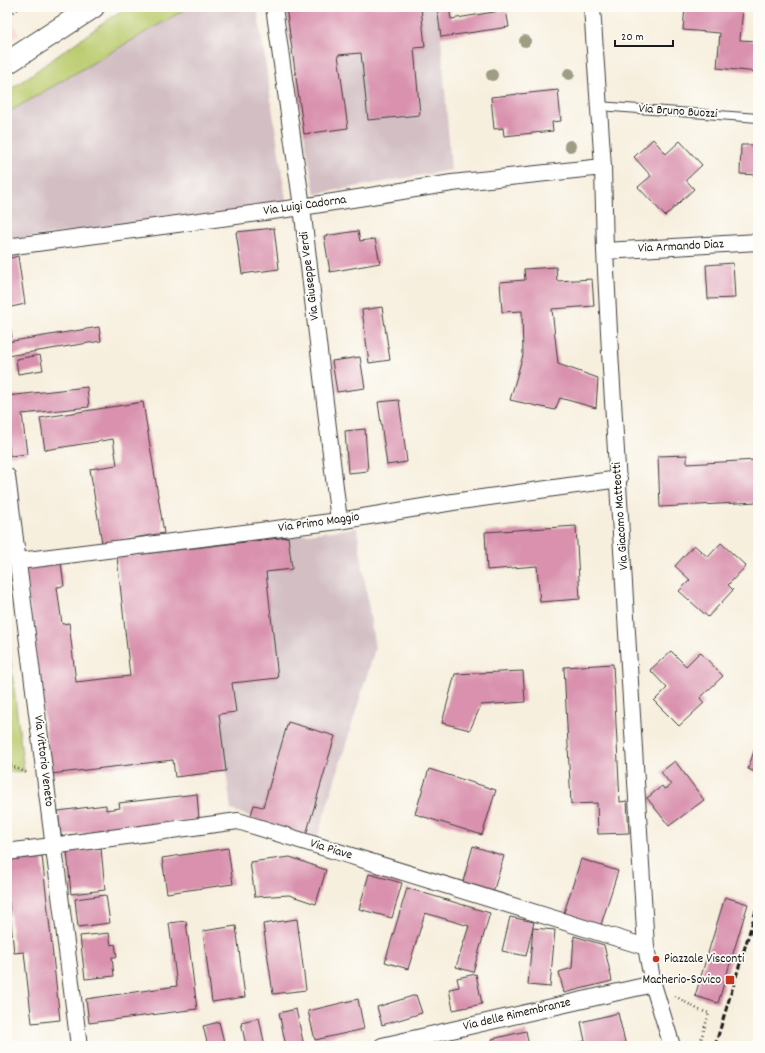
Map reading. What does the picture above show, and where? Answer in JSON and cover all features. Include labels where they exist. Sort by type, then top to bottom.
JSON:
[{"type":"main road","points":[[7,63],[93,7]]},
{"type":"street","name":"Via Giuseppe Verdi","points":[[274,7],[302,207],[339,521]]},
{"type":"street","points":[[592,7],[603,167]]},
{"type":"street","name":"Via Luigi Cadorna","points":[[7,247],[302,207],[452,183],[603,167]]},
{"type":"street","name":"Via Giacomo Matteotti","points":[[603,167],[605,252],[646,947]]},
{"type":"street","name":"Via Armando Diaz","points":[[605,252],[758,242]]},
{"type":"street","name":"Via Vittorio Veneto","points":[[7,476],[15,568],[54,846],[79,1046]]},
{"type":"street","name":"Via Primo Maggio","points":[[15,568],[339,521],[453,502],[619,479]]},
{"type":"street","name":"Via Piave","points":[[7,852],[238,821],[646,947]]},
{"type":"street","points":[[646,947],[652,984],[672,1046]]},
{"type":"street","name":"Via delle Rimembranze","points":[[382,1046],[652,984]]},
{"type":"lane","name":"Via Bruno Buozzi","points":[[599,106],[758,118]]},
{"type":"path","points":[[7,17],[21,7]]},
{"type":"path","points":[[674,995],[699,1010],[710,1013],[699,1046]]},
{"type":"shaded area","points":[[7,7],[19,35],[7,40]]},
{"type":"shaded area","points":[[189,7],[257,7],[287,206],[7,240],[7,113]]},
{"type":"shaded area","points":[[286,7],[437,7],[441,37],[451,170],[315,194],[304,134]]},
{"type":"shaded area","points":[[357,528],[375,649],[317,839],[231,810],[226,771],[173,760],[51,774],[40,687],[130,676],[117,557]]},
{"type":"green space","points":[[130,7],[189,7],[7,113],[7,92],[109,19]]},
{"type":"green space","points":[[7,632],[24,771],[7,772]]},
{"type":"building","points":[[286,7],[421,7],[425,47],[414,48],[420,115],[368,120],[361,53],[338,55],[348,128],[304,134]]},
{"type":"building","points":[[437,7],[449,7],[451,19],[506,10],[509,27],[441,37]]},
{"type":"building","points":[[685,7],[743,7],[740,40],[758,41],[758,72],[717,68],[720,33],[683,30]]},
{"type":"building","points":[[558,90],[561,121],[552,122],[553,131],[504,136],[503,128],[494,129],[491,97]]},
{"type":"building","points":[[653,139],[666,154],[680,141],[702,165],[686,180],[694,189],[665,216],[638,187],[651,176],[634,157]]},
{"type":"building","points":[[741,145],[758,145],[758,175],[740,174]]},
{"type":"building","points":[[274,228],[279,269],[242,274],[236,232]]},
{"type":"building","points":[[358,231],[360,241],[375,239],[380,263],[330,272],[324,236]]},
{"type":"building","points":[[18,256],[25,304],[7,308],[7,259]]},
{"type":"building","points":[[733,263],[735,298],[708,299],[706,265]]},
{"type":"building","points":[[556,267],[557,281],[592,279],[594,306],[552,309],[558,364],[598,378],[596,408],[560,398],[555,410],[510,400],[523,355],[522,311],[502,312],[500,282],[525,280],[524,269]]},
{"type":"building","points":[[382,307],[390,360],[369,363],[362,310]]},
{"type":"building","points":[[7,308],[12,337],[7,338]]},
{"type":"building","points":[[99,327],[101,341],[7,356],[7,342]]},
{"type":"building","points":[[40,355],[43,370],[18,374],[16,359]]},
{"type":"building","points":[[360,357],[365,388],[337,392],[332,361]]},
{"type":"building","points":[[87,387],[89,407],[22,414],[27,454],[10,456],[7,430],[7,396]]},
{"type":"building","points":[[399,400],[407,462],[387,465],[378,402]]},
{"type":"building","points":[[143,402],[164,533],[102,543],[90,469],[117,465],[113,439],[45,450],[40,418]]},
{"type":"building","points":[[365,429],[368,471],[348,473],[345,431]]},
{"type":"building","points":[[755,452],[758,452],[758,502],[660,507],[658,456],[687,455],[687,464],[756,460]]},
{"type":"building","points":[[576,526],[580,599],[540,602],[537,566],[487,570],[485,532]]},
{"type":"building","points":[[288,537],[292,569],[266,572],[278,678],[232,683],[236,712],[219,714],[226,771],[175,777],[173,760],[51,774],[25,568],[61,563],[64,586],[57,587],[62,624],[69,623],[76,682],[130,676],[117,557]]},
{"type":"building","points":[[721,543],[746,566],[728,585],[733,590],[708,617],[679,591],[690,580],[675,566],[694,545],[708,557]]},
{"type":"building","points":[[671,651],[686,666],[700,652],[723,676],[700,698],[704,703],[679,726],[654,701],[667,688],[650,670]]},
{"type":"building","points":[[613,664],[620,802],[627,801],[629,833],[598,834],[597,803],[571,804],[564,667]]},
{"type":"building","points":[[523,671],[525,702],[481,705],[470,730],[442,723],[455,674]]},
{"type":"building","points":[[288,722],[335,736],[306,835],[250,818],[254,805],[263,807]]},
{"type":"building","points":[[758,739],[758,773],[748,769]]},
{"type":"building","points":[[675,761],[704,800],[669,826],[647,798],[662,786],[664,789],[671,785],[661,772]]},
{"type":"building","points":[[429,769],[496,790],[482,835],[415,814]]},
{"type":"building","points":[[197,794],[199,819],[61,836],[58,811],[106,805],[106,810],[120,808],[119,803]]},
{"type":"building","points":[[473,846],[504,856],[492,896],[462,885]]},
{"type":"building","points":[[101,848],[105,890],[71,894],[67,851]]},
{"type":"building","points":[[228,848],[233,884],[167,893],[162,858]]},
{"type":"building","points":[[42,856],[60,1020],[32,1023],[24,952],[14,953],[9,902],[7,902],[7,860]]},
{"type":"building","points":[[290,857],[326,870],[316,904],[289,895],[255,897],[250,862]]},
{"type":"building","points":[[581,859],[618,871],[600,928],[563,916]]},
{"type":"building","points":[[369,874],[402,883],[392,918],[359,909]]},
{"type":"building","points":[[407,888],[490,913],[473,972],[456,967],[469,926],[425,913],[408,969],[385,962]]},
{"type":"building","points":[[106,895],[110,923],[78,927],[75,899]]},
{"type":"building","points":[[725,897],[748,904],[718,1003],[695,996]]},
{"type":"building","points":[[510,917],[534,922],[526,956],[502,951]]},
{"type":"building","points":[[297,919],[306,990],[273,994],[263,924]]},
{"type":"building","points":[[186,921],[197,1009],[89,1023],[86,999],[177,986],[169,923]]},
{"type":"building","points":[[236,926],[245,997],[212,1002],[203,931]]},
{"type":"building","points":[[533,928],[555,930],[550,987],[528,985]]},
{"type":"building","points":[[109,933],[111,945],[115,944],[117,957],[112,957],[114,976],[85,979],[80,936]]},
{"type":"building","points":[[574,936],[604,945],[612,981],[564,993],[559,972],[572,968]]},
{"type":"building","points":[[476,974],[482,1004],[453,1010],[449,989],[459,987],[457,978]]},
{"type":"building","points":[[416,995],[422,1013],[382,1025],[377,1007]]},
{"type":"building","points":[[358,999],[364,1029],[315,1040],[308,1011]]},
{"type":"building","points":[[296,1009],[304,1046],[286,1046],[279,1013]]},
{"type":"building","points":[[618,1013],[626,1046],[571,1046],[571,1044],[585,1041],[581,1022]]},
{"type":"building","points":[[259,1018],[265,1046],[246,1046],[241,1022]]},
{"type":"building","points":[[219,1022],[225,1046],[208,1046],[203,1026]]},
{"type":"building","points":[[526,1031],[529,1046],[493,1046],[492,1039]]},
{"type":"railway","points":[[715,1046],[758,904]]},
{"type":"place","name":"Piazzale Visconti","points":[[656,959]]},
{"type":"place","name":"Macherio-Sovico","points":[[730,980]]}]
